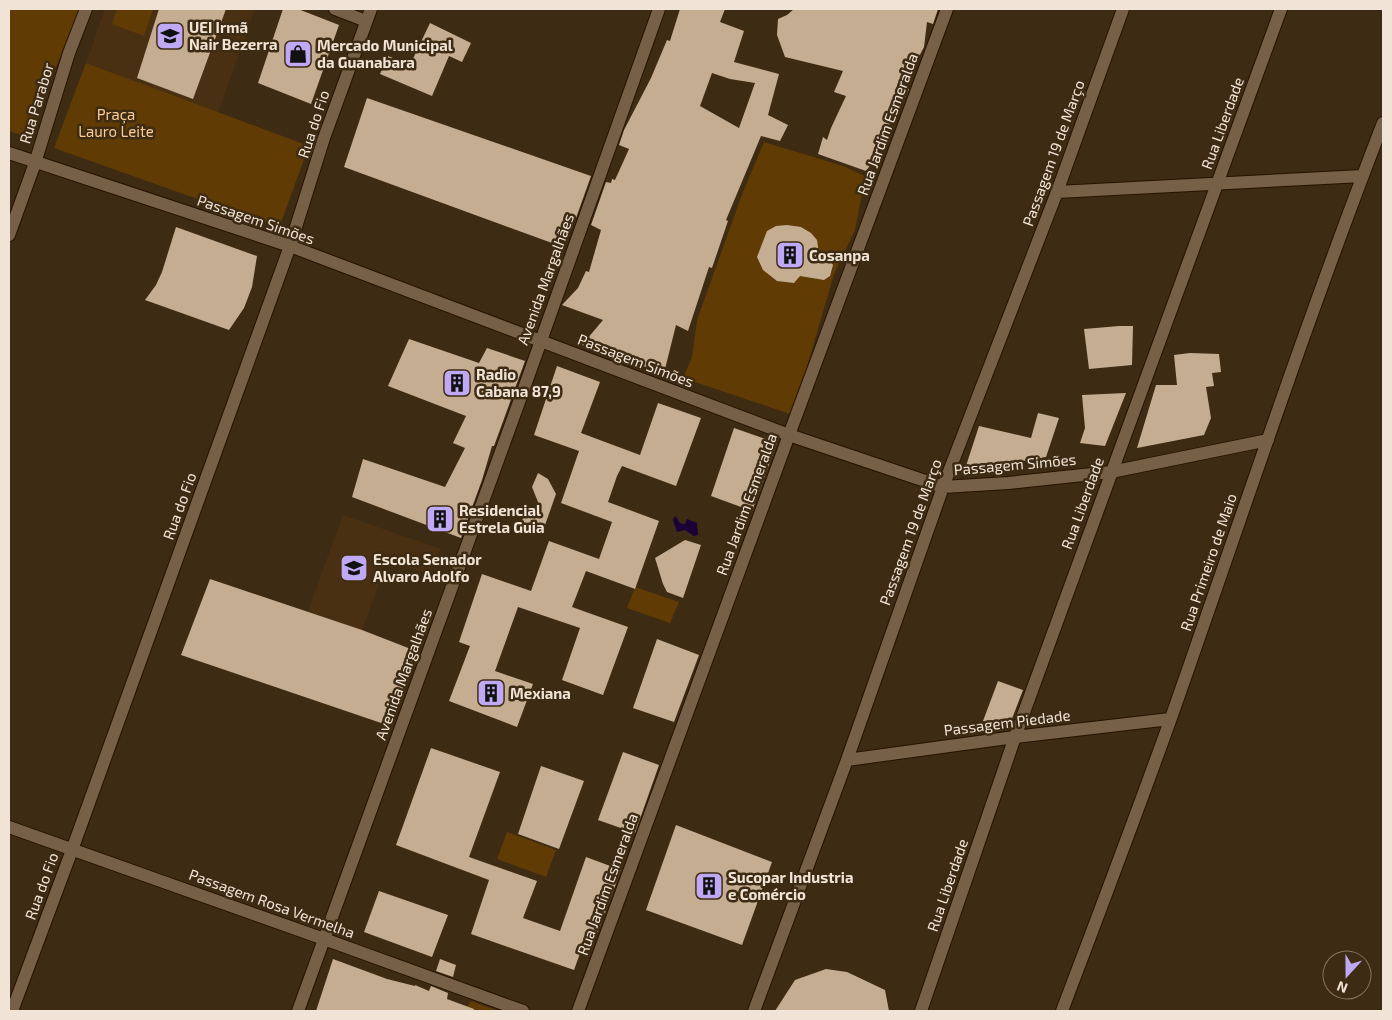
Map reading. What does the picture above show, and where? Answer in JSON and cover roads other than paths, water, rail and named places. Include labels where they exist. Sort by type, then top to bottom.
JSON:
[{"type":"street","name":"Rua Parabor","points":[[9,235],[35,163],[69,53],[86,9]]},
{"type":"street","points":[[335,9],[369,15]]},
{"type":"street","name":"Avenida Margalhães","points":[[298,1011],[541,341],[659,9]]},
{"type":"street","name":"Rua Jardim Esmeralda","points":[[578,1011],[947,9]]},
{"type":"street","name":"Passagem 19 de Março","points":[[754,1011],[847,760],[942,487],[1057,192],[1123,9]]},
{"type":"street","name":"Rua Liberdade","points":[[921,1011],[1015,737],[1281,9]]},
{"type":"street","name":"Rua do Fio","points":[[12,1011],[290,246],[324,138],[369,15]]},
{"type":"street","name":"Rua Primeiro de Maio","points":[[1062,1011],[1170,719],[1363,176],[1377,155],[1383,123]]},
{"type":"street","name":"Passagem Simões","points":[[9,153],[290,246],[789,435],[942,487],[1008,483],[1111,472],[1268,440]]},
{"type":"street","points":[[1057,192],[1363,176]]},
{"type":"street","name":"Passagem Piedade","points":[[847,760],[1015,737],[1170,719]]},
{"type":"street","name":"Passagem Rosa Vermelha","points":[[9,827],[523,1011]]},
{"type":"place","name":"UEI Irmã Nair Bezerra","points":[[170,36]]},
{"type":"place","name":"Mercado Municipal da Guanabara","points":[[298,54]]},
{"type":"place","name":"Cosanpa","points":[[790,255]]},
{"type":"place","name":"Radio Cabana 87,9","points":[[457,383]]},
{"type":"place","name":"Residencial Estrela Guia","points":[[440,519]]},
{"type":"place","name":"Escola Senador Alvaro Adolfo","points":[[354,568]]},
{"type":"place","name":"Mexiana","points":[[491,693]]},
{"type":"place","name":"Sucopar Industria e Comércio","points":[[709,886]]},
{"type":"park label","name":"Praça Lauro Leite","points":[[116,122]]}]
